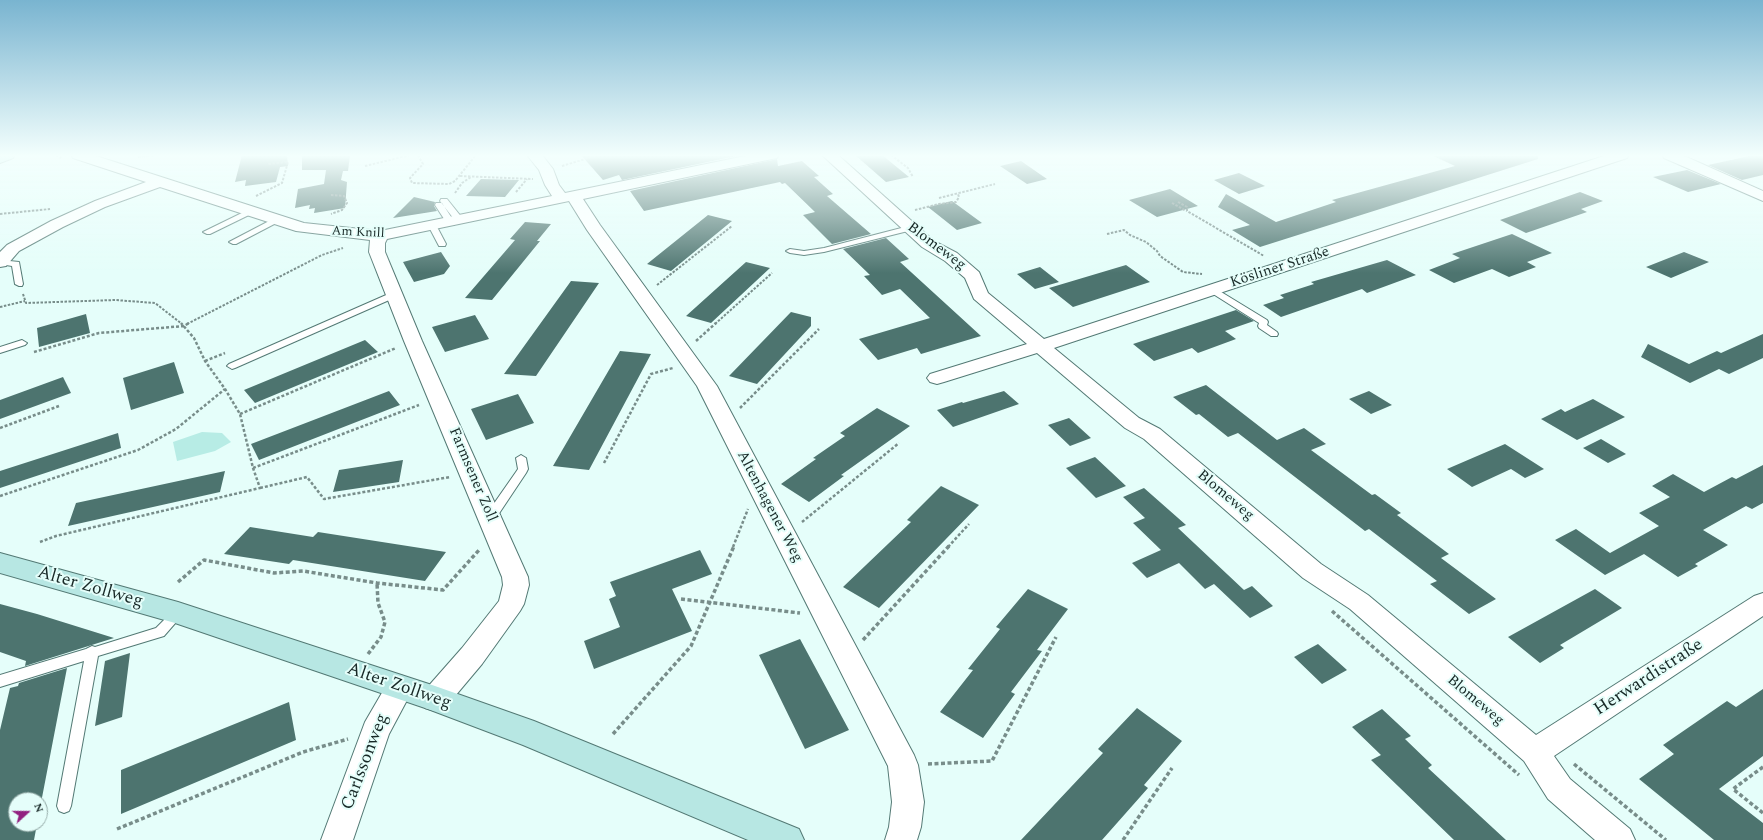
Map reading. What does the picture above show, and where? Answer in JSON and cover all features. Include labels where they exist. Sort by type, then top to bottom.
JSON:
[{"type":"street","points":[[0,262],[13,248],[57,224],[100,204],[126,194]]},
{"type":"street","name":"Am Knill","points":[[208,194],[251,205],[276,221],[310,229],[380,236],[433,227],[458,218],[586,194]]},
{"type":"street","points":[[563,194],[568,198]]},
{"type":"street","name":"Blomeweg","points":[[875,194],[881,203],[911,219],[928,244],[951,258],[973,276],[980,294],[1132,424],[1152,434],[1312,570],[1359,602],[1536,752],[1559,789],[1619,840]]},
{"type":"street","name":"Kösliner Straße","points":[[937,378],[1041,346],[1503,194]]},
{"type":"street","name":"Altenhagener Weg","points":[[568,198],[592,227],[707,386],[903,765],[908,802],[905,827],[901,840]]},
{"type":"street","name":"Farmsener Zoll","points":[[380,236],[377,243],[377,252],[515,577],[516,585],[511,604],[472,656],[435,699]]},
{"type":"street","name":"Alter Zollweg","points":[[0,563],[178,613],[435,699],[534,735],[787,840]]},
{"type":"street","name":"Herwardistraße","points":[[1536,752],[1763,603]]},
{"type":"street","name":"Carlssonweg","points":[[337,840],[375,731],[400,687]]},
{"type":"lane","points":[[441,203],[458,218]]},
{"type":"lane","points":[[207,232],[251,205]]},
{"type":"lane","points":[[790,251],[804,252],[824,250],[911,219]]},
{"type":"lane","points":[[233,242],[276,221]]},
{"type":"lane","points":[[433,227],[442,244]]},
{"type":"lane","points":[[0,262],[16,264],[19,284]]},
{"type":"lane","points":[[1213,290],[1264,322],[1262,326],[1274,334]]},
{"type":"lane","points":[[232,366],[394,295]]},
{"type":"lane","points":[[0,350],[22,343]]},
{"type":"lane","points":[[490,518],[521,474],[523,469],[521,458]]},
{"type":"lane","points":[[0,680],[92,651],[160,632],[178,613]]},
{"type":"lane","points":[[64,806],[92,651]]},
{"type":"path","points":[[251,205],[266,194]]},
{"type":"path","points":[[454,194],[458,218]]},
{"type":"path","points":[[939,198],[957,194]]},
{"type":"path","points":[[911,219],[939,204],[956,202],[959,197],[958,194]]},
{"type":"path","name":"Am Knill","points":[[326,215],[342,210],[347,203],[344,196],[332,196]]},
{"type":"path","points":[[1178,202],[1186,207],[1187,211]]},
{"type":"path","points":[[1172,203],[1264,256]]},
{"type":"path","points":[[0,214],[51,209]]},
{"type":"path","points":[[651,290],[732,226]]},
{"type":"path","points":[[1107,234],[1124,230],[1130,235],[1146,242],[1157,251],[1160,256],[1183,272],[1202,274]]},
{"type":"path","points":[[35,351],[99,333],[184,326],[322,255],[380,236]]},
{"type":"path","points":[[691,343],[700,339],[772,274]]},
{"type":"path","points":[[19,284],[26,303],[115,300],[156,303],[184,326],[194,338],[205,361],[225,389],[240,414],[253,468],[260,488]]},
{"type":"path","points":[[0,307],[25,300]]},
{"type":"path","points":[[739,409],[818,329]]},
{"type":"path","points":[[240,414],[402,345]]},
{"type":"path","points":[[604,463],[651,374],[678,367]]},
{"type":"path","points":[[0,496],[138,450],[176,429],[225,389]]},
{"type":"path","points":[[253,468],[426,402]]},
{"type":"path","points":[[0,428],[59,406]]},
{"type":"path","points":[[801,522],[899,443]]},
{"type":"path","points":[[40,542],[56,536],[307,477],[324,499],[455,476]]},
{"type":"path","points":[[613,734],[691,646],[750,503]]},
{"type":"path","points":[[861,643],[969,524]]},
{"type":"path","points":[[178,582],[204,560],[274,572],[303,571],[377,583],[443,590],[483,545]]},
{"type":"path","points":[[354,672],[381,637],[385,622],[378,603],[377,583]]},
{"type":"path","points":[[681,598],[710,603],[808,614]]},
{"type":"path","points":[[923,764],[992,761],[1056,637]]},
{"type":"path","points":[[117,829],[303,752],[375,731]]},
{"type":"path","points":[[1763,767],[1733,789],[1763,813]]},
{"type":"path","points":[[1123,840],[1172,768]]},
{"type":"shaded area","points":[[202,432],[222,433],[231,442],[215,451],[177,461],[173,442]]},
{"type":"building","points":[[297,194],[346,194],[345,208],[314,213],[315,208],[309,209],[310,205],[295,208]]},
{"type":"building","points":[[468,194],[507,194],[505,197],[466,196]]},
{"type":"building","points":[[632,194],[723,194],[644,211]]},
{"type":"building","points":[[797,194],[832,194],[827,196],[871,234],[832,244],[803,215],[815,212]]},
{"type":"building","points":[[1151,194],[1179,194],[1198,206],[1157,217],[1129,200]]},
{"type":"building","points":[[1226,194],[1276,222],[1336,202],[1332,200],[1353,194],[1427,194],[1260,247],[1232,230],[1250,225],[1218,207]]},
{"type":"building","points":[[1574,194],[1586,194],[1603,201],[1581,209],[1587,212],[1526,233],[1500,220]]},
{"type":"building","points":[[414,197],[435,202],[434,206],[437,211],[393,218]]},
{"type":"building","points":[[952,201],[982,223],[957,230],[928,207]]},
{"type":"building","points":[[708,215],[732,221],[671,271],[647,264]]},
{"type":"building","points":[[525,222],[551,224],[537,241],[540,241],[492,300],[465,298],[515,240],[510,239]]},
{"type":"building","points":[[1512,234],[1552,253],[1527,262],[1536,267],[1509,277],[1492,269],[1454,283],[1429,270],[1460,258],[1452,254]]},
{"type":"building","points":[[886,238],[909,259],[900,262],[981,336],[921,354],[917,348],[878,360],[859,339],[930,318],[900,289],[882,295],[864,276],[870,275],[843,249]]},
{"type":"building","points":[[441,252],[450,266],[444,274],[414,282],[403,262]]},
{"type":"building","points":[[1684,252],[1709,262],[1671,278],[1646,267]]},
{"type":"building","points":[[1387,260],[1416,275],[1367,293],[1362,289],[1281,317],[1263,305],[1284,298],[1280,295],[1314,284],[1311,282]]},
{"type":"building","points":[[746,262],[770,268],[711,323],[686,316]]},
{"type":"building","points":[[1126,265],[1150,282],[1073,307],[1049,288]]},
{"type":"building","points":[[1040,267],[1059,282],[1035,289],[1017,274]]},
{"type":"building","points":[[571,281],[599,283],[536,376],[504,374]]},
{"type":"building","points":[[1236,310],[1254,321],[1225,331],[1236,339],[1198,353],[1192,348],[1154,361],[1133,344]]},
{"type":"building","points":[[791,312],[811,317],[811,326],[757,384],[729,376]]},
{"type":"building","points":[[86,314],[90,333],[39,347],[37,328]]},
{"type":"building","points":[[475,315],[489,339],[445,352],[432,327]]},
{"type":"building","points":[[1763,334],[1763,358],[1729,374],[1719,369],[1690,383],[1641,357],[1648,344],[1689,364],[1717,351],[1721,353]]},
{"type":"building","points":[[365,340],[378,352],[255,403],[244,390]]},
{"type":"building","points":[[620,351],[651,354],[589,470],[553,466]]},
{"type":"building","points":[[174,362],[184,393],[131,410],[123,378]]},
{"type":"building","points":[[63,377],[71,393],[0,419],[0,400]]},
{"type":"building","points":[[1206,385],[1277,440],[1304,428],[1326,444],[1311,450],[1372,495],[1375,494],[1401,513],[1397,515],[1449,554],[1441,558],[1496,599],[1469,614],[1430,584],[1437,581],[1369,529],[1365,531],[1238,433],[1228,437],[1199,414],[1196,415],[1173,397]]},
{"type":"building","points":[[389,391],[400,405],[259,460],[251,444]]},
{"type":"building","points":[[1004,391],[1019,404],[953,427],[937,410],[962,402],[963,403]]},
{"type":"building","points":[[1369,391],[1392,405],[1371,414],[1349,399]]},
{"type":"building","points":[[518,394],[534,423],[486,440],[471,409]]},
{"type":"building","points":[[1593,399],[1625,417],[1577,440],[1541,419],[1561,409],[1565,412]]},
{"type":"building","points":[[877,408],[910,426],[841,475],[844,476],[809,502],[781,484],[816,459],[813,458],[845,436],[840,433]]},
{"type":"building","points":[[1069,418],[1091,438],[1070,446],[1048,425]]},
{"type":"building","points":[[118,433],[121,448],[0,488],[0,471]]},
{"type":"building","points":[[1601,439],[1626,454],[1608,463],[1583,448]]},
{"type":"building","points":[[1505,444],[1544,469],[1525,478],[1511,469],[1472,487],[1447,469]]},
{"type":"building","points":[[1095,457],[1126,486],[1096,498],[1066,468]]},
{"type":"building","points":[[403,460],[399,482],[333,492],[339,470]]},
{"type":"building","points":[[1763,465],[1763,503],[1752,509],[1746,506],[1703,530],[1728,545],[1695,564],[1698,566],[1678,577],[1644,554],[1605,575],[1555,540],[1576,529],[1610,553],[1659,526],[1639,513],[1670,497],[1652,486],[1673,474],[1704,492],[1732,477],[1736,479]]},
{"type":"building","points":[[225,471],[220,492],[68,526],[76,503]]},
{"type":"building","points":[[941,486],[979,505],[879,608],[843,587],[911,522],[907,520]]},
{"type":"building","points":[[1144,488],[1186,525],[1178,528],[1244,590],[1252,586],[1273,606],[1250,618],[1214,584],[1205,589],[1179,563],[1147,578],[1132,563],[1161,550],[1133,523],[1145,518],[1123,497]]},
{"type":"building","points":[[250,527],[313,537],[318,532],[446,552],[425,581],[293,560],[289,564],[224,554]]},
{"type":"building","points":[[700,550],[712,574],[672,589],[692,631],[594,669],[584,641],[620,627],[609,599],[616,596],[610,582]]},
{"type":"building","points":[[1028,589],[1068,609],[1037,650],[1042,651],[1011,692],[1015,694],[983,738],[940,712],[973,670],[968,669],[1000,629],[996,627]]},
{"type":"building","points":[[1595,589],[1622,608],[1560,645],[1564,648],[1540,663],[1508,637]]},
{"type":"building","points":[[0,604],[114,638],[25,666],[26,661],[0,652]]},
{"type":"building","points":[[800,639],[849,730],[805,749],[759,655]]},
{"type":"building","points":[[1318,644],[1347,670],[1322,684],[1294,657]]},
{"type":"building","points":[[130,653],[122,717],[95,726],[105,661]]},
{"type":"building","points":[[67,668],[43,792],[8,792],[8,832],[36,832],[34,840],[0,840],[0,730],[10,688],[18,686],[19,683]]},
{"type":"building","points":[[1763,689],[1763,756],[1719,789],[1763,823],[1763,840],[1714,840],[1639,779],[1674,754],[1663,745],[1727,701],[1736,707]]},
{"type":"building","points":[[289,702],[296,740],[121,814],[121,770]]},
{"type":"building","points":[[1137,708],[1182,741],[1144,785],[1148,788],[1102,840],[1021,840],[1103,753],[1098,749]]},
{"type":"building","points":[[1382,709],[1411,736],[1405,739],[1432,765],[1428,768],[1506,840],[1454,840],[1371,760],[1381,755],[1352,727]]}]
